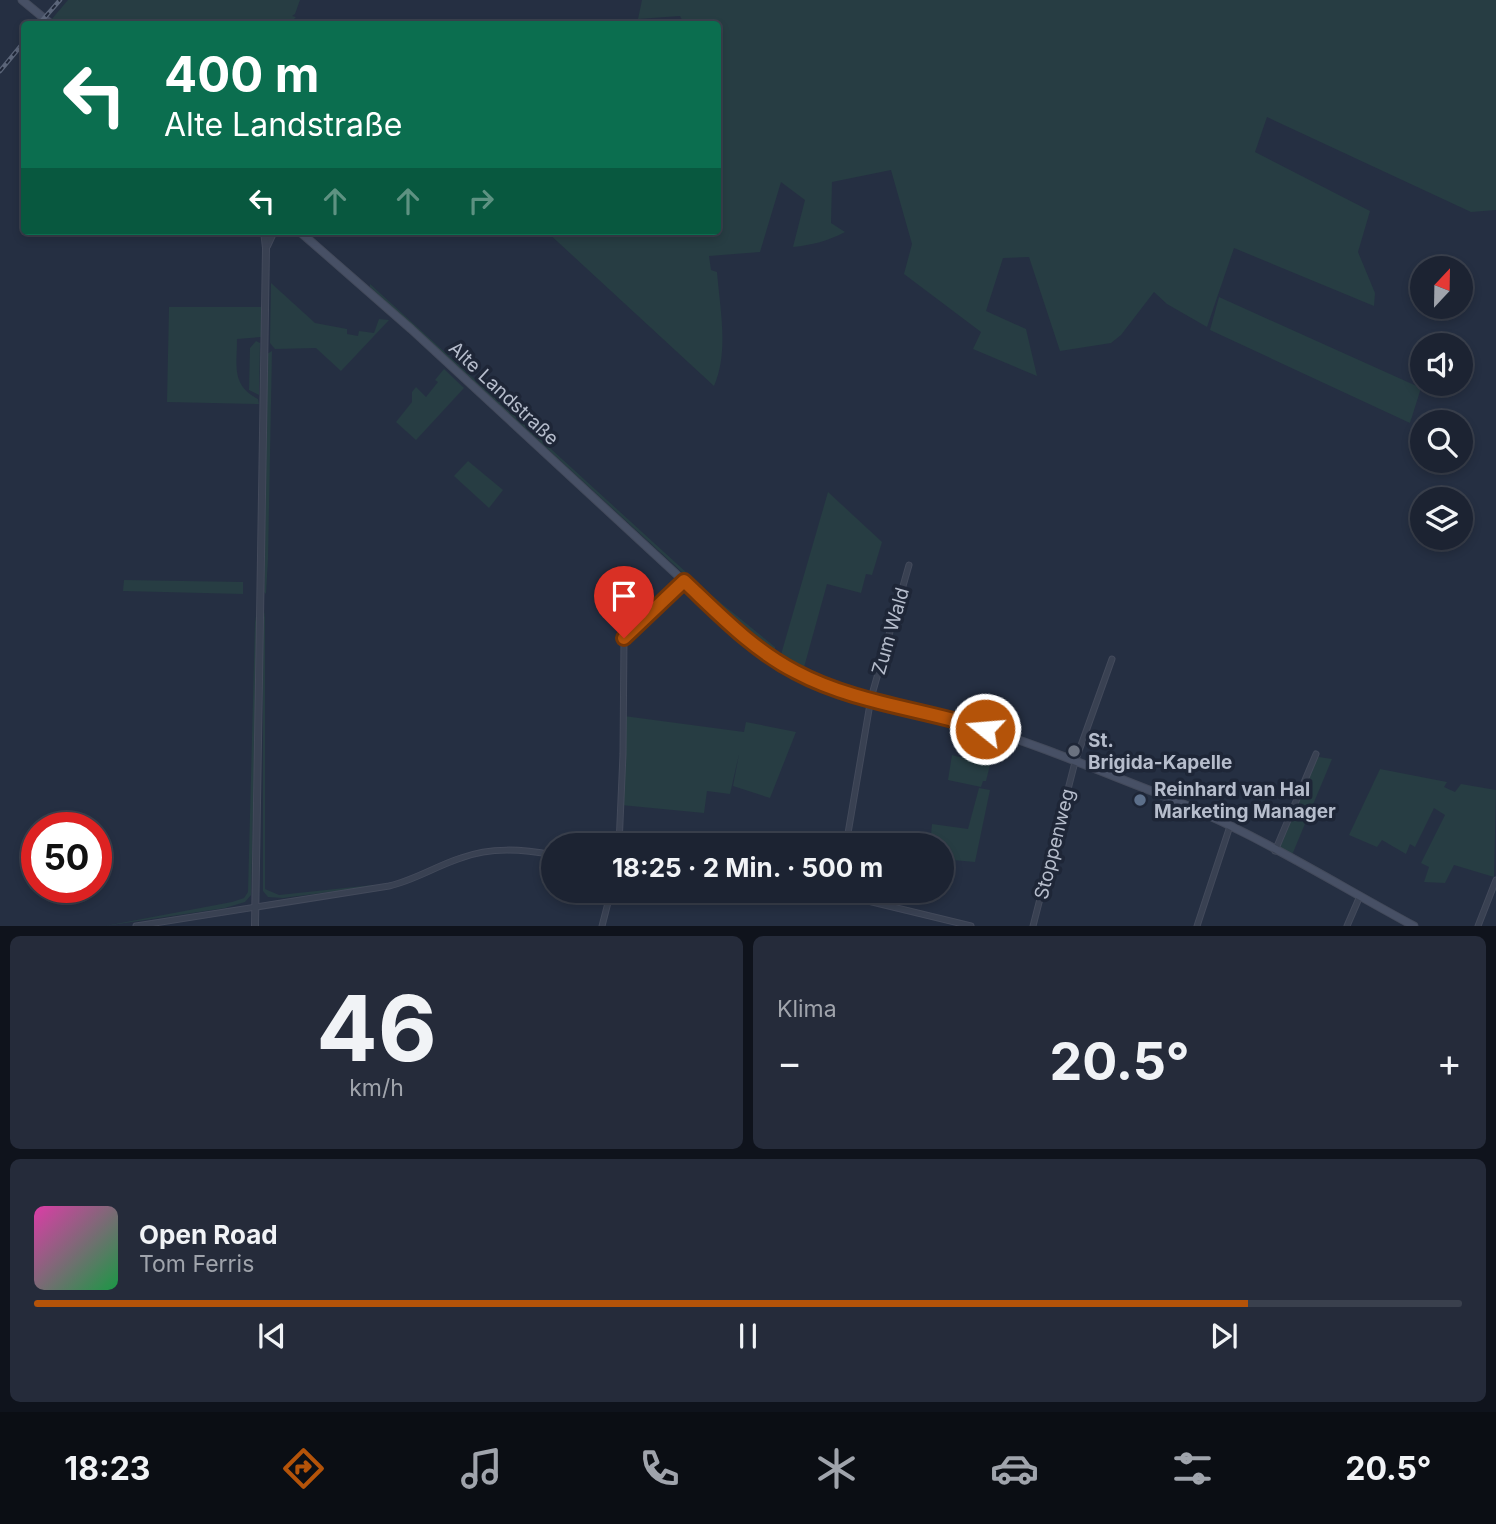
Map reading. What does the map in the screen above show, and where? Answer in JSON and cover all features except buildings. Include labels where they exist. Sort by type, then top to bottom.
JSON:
[{"type":"main road","points":[[22,0],[47,21]]},
{"type":"main road","name":"Alte Landstraße","points":[[304,235],[411,329],[746,639],[779,663],[824,685],[978,727],[1174,799],[1230,826],[1414,926]]},
{"type":"street","points":[[255,926],[267,248],[265,235]]},
{"type":"street","points":[[267,248],[271,235]]},
{"type":"street","name":"Zum Wald","points":[[848,833],[871,698],[909,565]]},
{"type":"street","points":[[619,833],[624,638],[684,581]]},
{"type":"street","name":"Stoppenweg","points":[[1033,926],[1075,762],[1112,659]]},
{"type":"street","points":[[1275,851],[1316,754]]},
{"type":"street","points":[[1197,926],[1230,826]]},
{"type":"street","points":[[136,926],[389,886],[414,879],[459,858],[486,852],[513,849],[541,853]]},
{"type":"street","points":[[1478,926],[1496,880]]},
{"type":"street","points":[[1347,926],[1360,896]]},
{"type":"street","points":[[602,926],[608,903]]},
{"type":"street","points":[[882,903],[971,926]]},
{"type":"green space","points":[[68,0],[300,0],[292,16],[296,17],[292,21],[51,20]]},
{"type":"green space","points":[[642,0],[1496,0],[1496,210],[1471,212],[1267,117],[1255,152],[1370,211],[1358,252],[1375,293],[1374,306],[1234,248],[1207,327],[1167,304],[1154,292],[1121,335],[1111,343],[1060,351],[1029,257],[1003,258],[986,311],[1026,329],[1037,376],[973,349],[981,332],[904,274],[912,244],[891,170],[832,182],[831,223],[845,232],[820,242],[793,247],[805,200],[781,182],[760,252],[709,256],[711,270],[717,272],[722,330],[719,373],[714,386],[550,235],[721,235],[721,21],[682,21],[680,16],[638,19]]},
{"type":"green space","points":[[271,283],[315,323],[347,329],[347,334],[358,336],[359,331],[374,333],[379,319],[389,320],[341,371],[316,348],[275,349],[270,343]]},
{"type":"green space","points":[[370,284],[710,594],[775,647],[775,652],[730,616],[370,287]]},
{"type":"green space","points":[[1219,297],[1410,383],[1410,396],[1418,396],[1414,410],[1410,410],[1410,423],[1210,330]]},
{"type":"green space","points":[[169,307],[261,307],[261,337],[237,339],[236,358],[239,381],[249,394],[258,399],[259,404],[167,402]]},
{"type":"green space","points":[[256,341],[260,343],[259,395],[249,390],[250,348]]},
{"type":"green space","points":[[272,351],[268,559],[266,594],[267,354]]},
{"type":"green space","points":[[444,369],[464,388],[416,440],[396,422],[412,402],[412,392],[416,387],[426,397]]},
{"type":"green space","points":[[468,461],[503,490],[489,508],[454,476]]},
{"type":"green space","points":[[828,492],[882,542],[872,575],[866,574],[861,593],[827,584],[803,671],[780,658]]},
{"type":"green space","points":[[124,580],[243,582],[243,594],[123,591]]},
{"type":"green space","points":[[258,604],[251,895],[245,902],[225,908],[105,926],[232,902],[244,898],[248,892],[255,622]]},
{"type":"green space","points":[[263,604],[265,889],[279,895],[376,886],[283,898],[268,897],[263,891]]},
{"type":"green space","points":[[624,716],[744,732],[746,722],[796,732],[770,798],[733,786],[739,754],[730,794],[707,791],[704,813],[621,805]]},
{"type":"green space","points":[[952,755],[990,765],[986,781],[983,781],[981,787],[948,780]]},
{"type":"green space","points":[[1319,757],[1332,759],[1292,855],[1280,847]]},
{"type":"green space","points":[[1380,769],[1447,782],[1444,787],[1455,792],[1461,784],[1496,790],[1494,877],[1454,865],[1445,883],[1424,882],[1429,867],[1421,863],[1445,815],[1434,808],[1415,847],[1410,844],[1406,854],[1382,840],[1377,847],[1349,835]]},
{"type":"green space","points":[[979,788],[990,790],[975,862],[954,860],[954,833],[931,833],[932,824],[968,829]]},
{"type":"railway","points":[[42,21],[60,0]]},
{"type":"railway","points":[[0,71],[21,46]]},
{"type":"place","name":"St. Brigida-Kapelle","points":[[1074,751]]},
{"type":"place","name":"Reinhard van Hal Marketing Manager","points":[[1140,800]]},
{"type":"route","points":[[624,638],[684,581],[752,644],[809,679],[985,729]]}]
